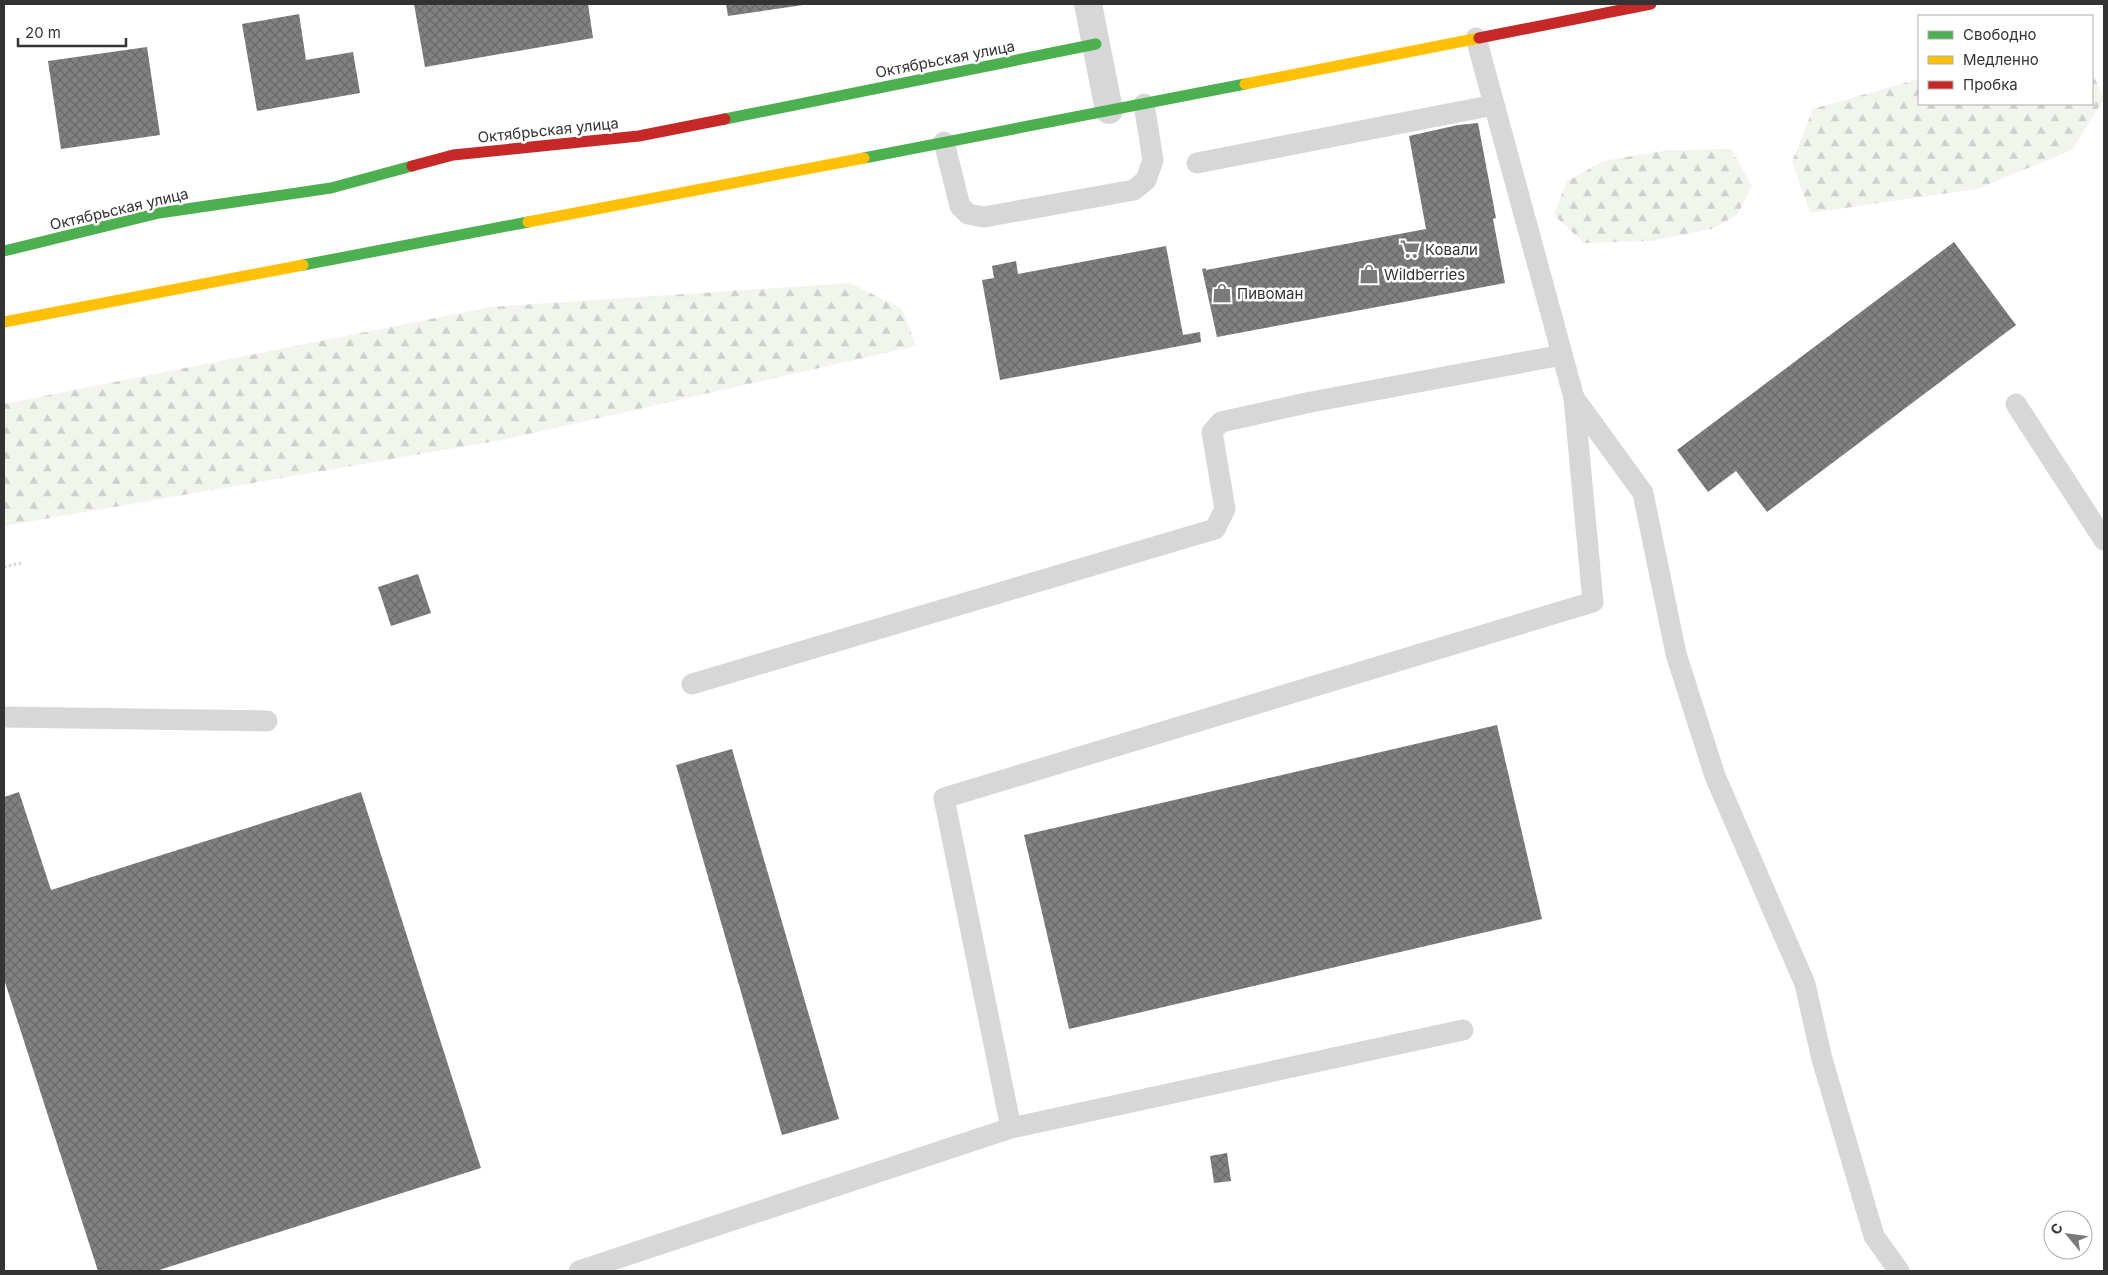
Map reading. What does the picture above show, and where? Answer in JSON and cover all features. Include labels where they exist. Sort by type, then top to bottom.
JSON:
[{"type":"main road","points":[[4,322],[1144,104],[1650,4]]},
{"type":"main road","name":"Октябрьская улица","points":[[4,251],[159,212],[331,188],[453,155],[639,136],[1096,44]]},
{"type":"street","points":[[1088,4],[1109,110]]},
{"type":"lane","points":[[1011,1128],[944,798],[1593,602],[1574,398],[1476,38]]},
{"type":"lane","points":[[944,142],[960,206],[968,214],[984,217],[1134,190],[1146,180],[1153,160],[1144,104]]},
{"type":"lane","points":[[1197,163],[1494,105]]},
{"type":"lane","points":[[692,684],[1215,529],[1225,509],[1212,432],[1221,422],[1311,402],[1562,355]]},
{"type":"lane","points":[[1574,398],[1643,493],[1676,654],[1712,766],[1805,984],[1822,1059],[1874,1236],[1900,1271]]},
{"type":"lane","points":[[2016,404],[2104,540]]},
{"type":"lane","points":[[4,717],[267,721]]},
{"type":"lane","points":[[579,1271],[1011,1128],[1463,1030]]},
{"type":"path","points":[[4,567],[21,564]]},
{"type":"green space","points":[[2093,74],[2104,99],[2072,150],[1977,189],[1810,213],[1792,162],[1813,109],[1918,79],[1918,105],[2093,105]]},
{"type":"green space","points":[[1731,149],[1752,186],[1737,215],[1712,229],[1651,241],[1584,243],[1554,215],[1567,181],[1604,161],[1667,150]]},
{"type":"green space","points":[[850,283],[902,309],[916,346],[502,440],[4,526],[4,404],[491,307]]},
{"type":"building","points":[[414,4],[588,4],[593,38],[425,67]]},
{"type":"building","points":[[726,4],[802,4],[803,5],[728,16]]},
{"type":"building","points":[[299,14],[306,60],[353,52],[360,93],[257,111],[242,24]]},
{"type":"building","points":[[147,47],[160,135],[61,149],[48,61]]},
{"type":"building","name":"Ковали","points":[[1478,123],[1496,218],[1493,219],[1505,283],[1217,337],[1202,269],[1206,268],[1206,270],[1426,229],[1409,136],[1458,125]]},
{"type":"building","points":[[1954,242],[2016,325],[1767,512],[1736,471],[1708,492],[1677,450]]},
{"type":"building","points":[[1166,246],[1183,335],[1200,332],[1201,342],[1000,380],[982,280],[994,278],[992,266],[1016,261],[1018,274]]},
{"type":"building","points":[[418,574],[431,613],[391,626],[378,587]]},
{"type":"building","points":[[1497,725],[1542,919],[1069,1029],[1024,835]]},
{"type":"building","points":[[732,749],[839,1119],[782,1135],[676,765]]},
{"type":"building","points":[[19,792],[51,890],[361,792],[481,1168],[156,1271],[98,1271],[4,979],[4,797]]},
{"type":"building","points":[[1227,1153],[1231,1181],[1214,1183],[1210,1156]]},
{"type":"traffic: fast","points":[[725,119],[1096,44]]},
{"type":"traffic: fast","points":[[864,158],[1245,84]]},
{"type":"traffic: fast","points":[[4,251],[159,213],[331,188],[412,166]]},
{"type":"traffic: fast","points":[[303,265],[528,222]]},
{"type":"traffic: slow","points":[[1245,84],[1479,38]]},
{"type":"traffic: slow","points":[[528,222],[864,158]]},
{"type":"traffic: slow","points":[[4,322],[303,265]]},
{"type":"traffic: jam","points":[[1479,38],[1651,4]]},
{"type":"traffic: jam","points":[[412,166],[453,155],[639,136],[725,119]]},
{"type":"place","name":"Ковали","points":[[1410,249]]},
{"type":"place","name":"Wildberries","points":[[1369,274]]},
{"type":"place","name":"Пивоман","points":[[1222,293]]}]
